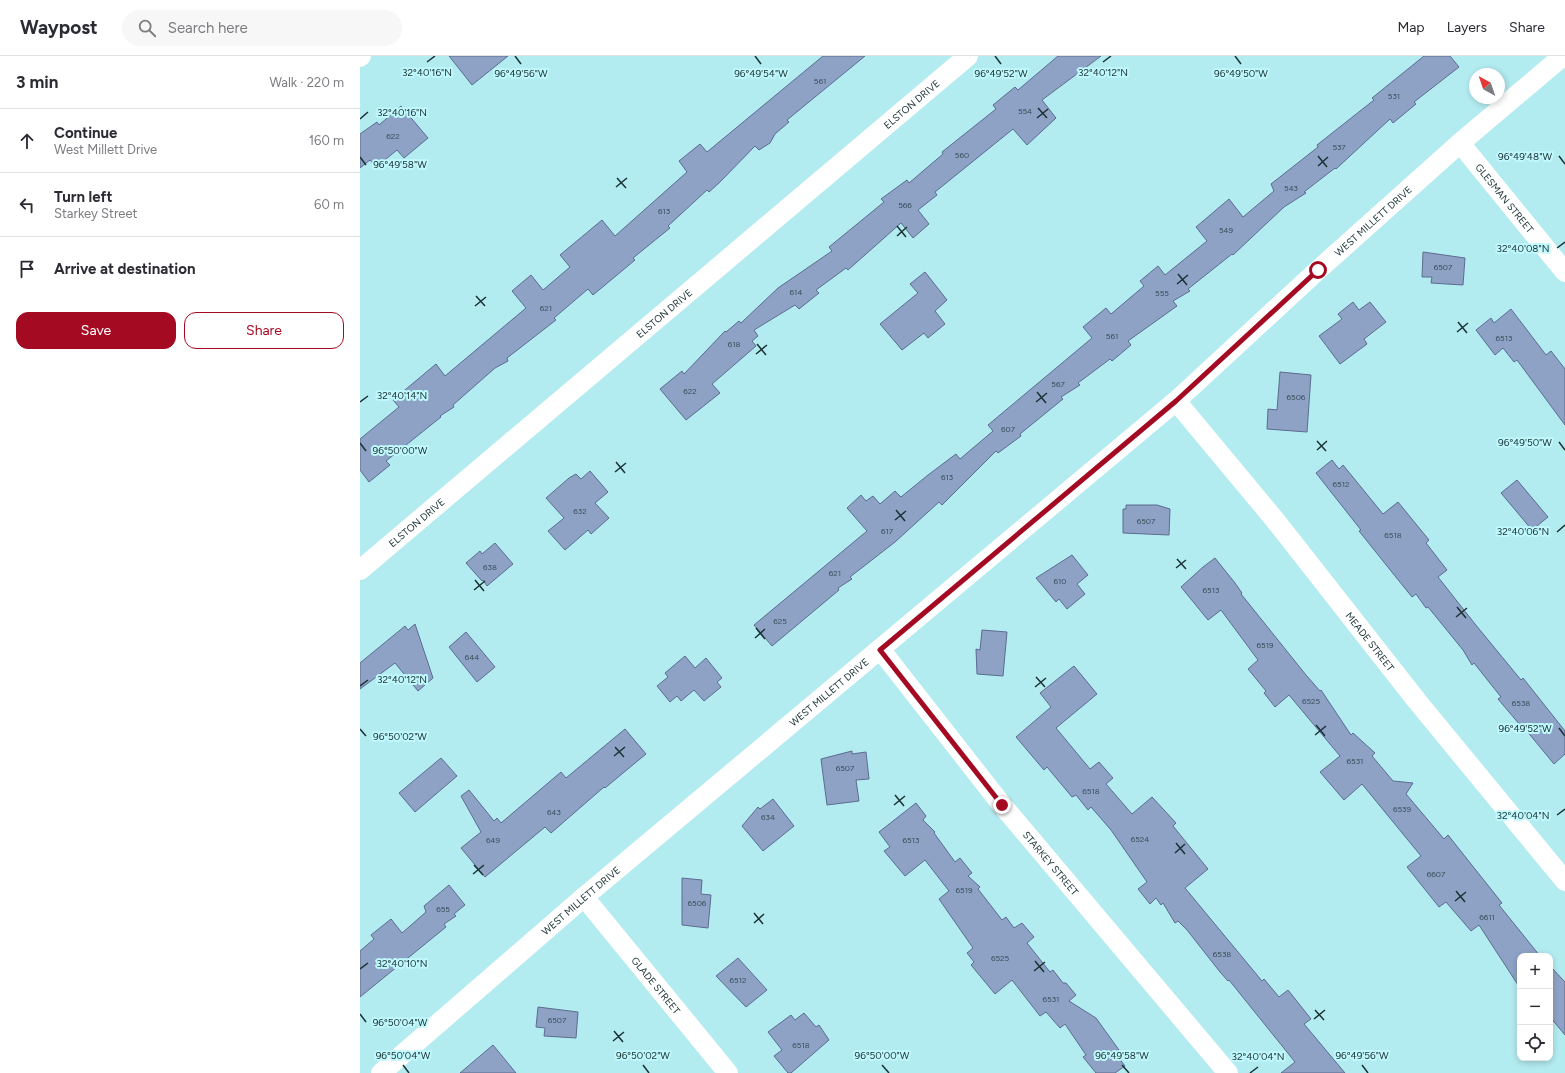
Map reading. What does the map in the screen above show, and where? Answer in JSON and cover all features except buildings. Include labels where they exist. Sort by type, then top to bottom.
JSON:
[{"type":"street","name":"ELSTON DRIVE","points":[[360,570],[968,56]]},
{"type":"street","name":"WEST MILLETT DRIVE","points":[[381,1073],[584,897],[1176,401],[1318,270],[1460,143],[1563,56]]},
{"type":"street","name":"GLESMAN STREET","points":[[1460,143],[1565,272]]},
{"type":"street","name":"MEADE STREET","points":[[1176,401],[1275,520],[1417,701],[1565,881]]},
{"type":"street","name":"STARKEY STREET","points":[[880,650],[1002,805],[1228,1073]]},
{"type":"street","name":"GLADE STREET","points":[[584,897],[728,1073]]},
{"type":"route","points":[[1002,805],[880,650],[1176,401],[1318,270]]}]
